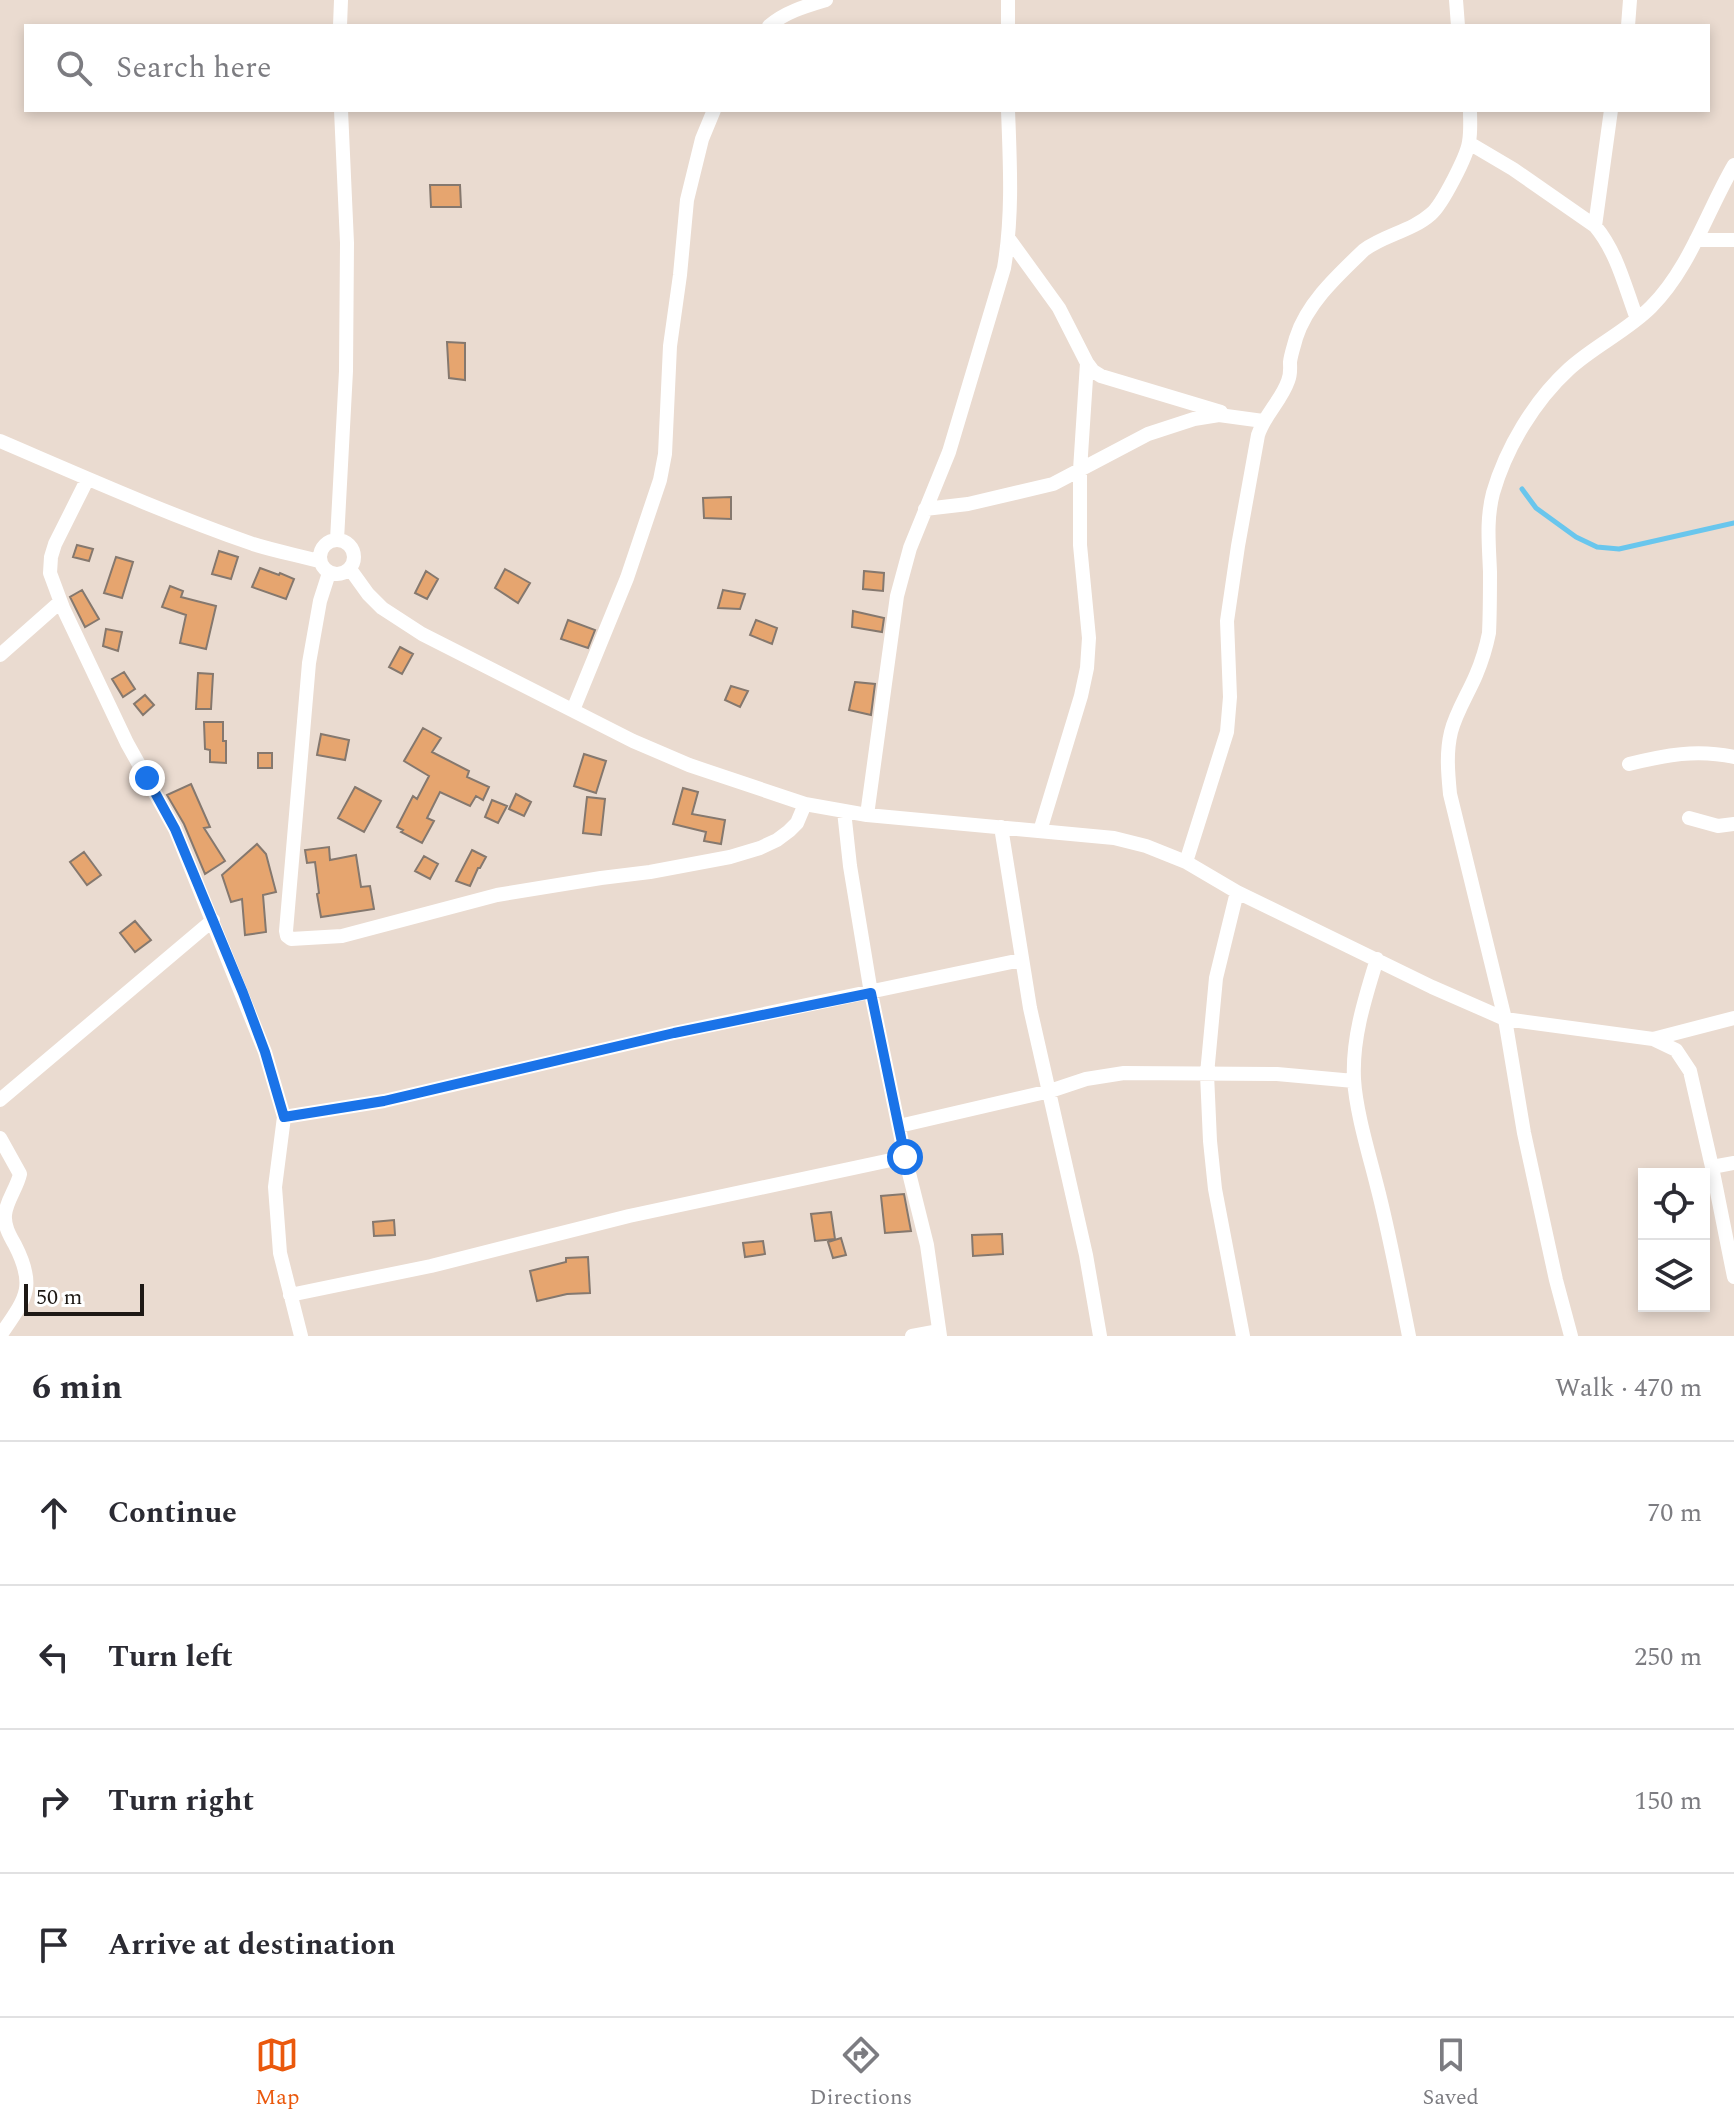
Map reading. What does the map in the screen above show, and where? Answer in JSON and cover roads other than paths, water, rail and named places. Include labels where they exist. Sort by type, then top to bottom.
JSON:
[{"type":"street","points":[[340,24],[341,0]]},
{"type":"street","points":[[771,24],[800,8],[826,0]]},
{"type":"street","points":[[1008,0],[1008,24]]},
{"type":"street","points":[[1456,0],[1458,24]]},
{"type":"street","points":[[1628,24],[1630,0]]},
{"type":"street","points":[[337,540],[346,371],[347,243],[341,112]]},
{"type":"street","points":[[573,710],[627,578],[660,480],[665,454],[670,346],[687,200],[702,139],[713,112]]},
{"type":"street","points":[[867,815],[897,596],[910,548],[949,452],[1004,268],[1011,210],[1008,112]]},
{"type":"street","points":[[1186,862],[1227,732],[1230,697],[1227,621],[1238,546],[1263,421],[1288,381],[1296,338],[1311,306],[1364,250],[1431,214],[1445,195],[1466,153],[1470,112]]},
{"type":"street","points":[[1595,226],[1611,112]]},
{"type":"street","points":[[1469,143],[1513,169],[1595,226],[1611,250],[1637,319]]},
{"type":"street","points":[[1571,1336],[1524,1133],[1505,1019],[1453,807],[1447,769],[1452,731],[1480,664],[1489,633],[1488,535],[1491,505],[1501,469],[1530,416],[1549,390],[1569,369],[1652,306],[1669,285],[1734,165]]},
{"type":"street","points":[[1009,239],[1059,308],[1087,363],[1101,376],[1232,415],[1263,421]]},
{"type":"street","points":[[1696,240],[1734,240]]},
{"type":"street","points":[[1040,831],[1087,668],[1089,638],[1080,545],[1080,470],[1087,363]]},
{"type":"street","points":[[925,509],[968,504],[1053,484],[1148,434],[1206,416],[1232,415]]},
{"type":"street","points":[[0,441],[87,480],[254,544],[324,567],[336,575],[350,569],[354,561],[351,546],[344,541],[329,541],[319,553],[324,567],[304,708],[286,931],[291,939],[342,936],[497,895],[730,857],[777,840],[797,823],[805,804]]},
{"type":"street","points":[[87,480],[51,557],[50,573],[60,602],[127,743],[175,829],[265,1052],[284,1117],[275,1187],[280,1253],[301,1336]]},
{"type":"street","points":[[350,569],[382,608],[422,634],[633,741],[689,765],[805,804],[844,811],[1114,838],[1146,846],[1186,862],[1237,892],[1505,1019],[1653,1039],[1676,1050],[1690,1071],[1734,1277]]},
{"type":"street","points":[[0,655],[60,602]]},
{"type":"street","points":[[1629,764],[1693,752],[1734,757]]},
{"type":"street","points":[[844,811],[871,993],[927,1245],[940,1333],[912,1336]]},
{"type":"street","points":[[1689,818],[1718,826],[1734,824]]},
{"type":"street","points":[[1001,827],[1030,1008],[1086,1255],[1100,1336]]},
{"type":"street","points":[[1237,892],[1216,978],[1207,1074],[1215,1189],[1241,1336]]},
{"type":"street","points":[[0,1100],[213,920]]},
{"type":"street","points":[[1377,959],[1360,1017],[1354,1081],[1409,1336]]},
{"type":"street","points":[[284,1117],[384,1101],[674,1033],[1021,960]]},
{"type":"street","points":[[1653,1039],[1734,1018]]},
{"type":"street","points":[[899,1126],[1050,1091],[1086,1079],[1124,1073],[1277,1074],[1354,1081]]},
{"type":"street","points":[[0,1138],[20,1174],[5,1215],[7,1230],[24,1263],[27,1288],[17,1311],[0,1336]]},
{"type":"street","points":[[290,1295],[431,1266],[629,1216],[905,1157]]},
{"type":"street","points":[[1712,1167],[1734,1163]]},
{"type":"waterway","points":[[1522,489],[1536,508],[1576,537],[1597,547],[1619,549],[1734,523]]}]
